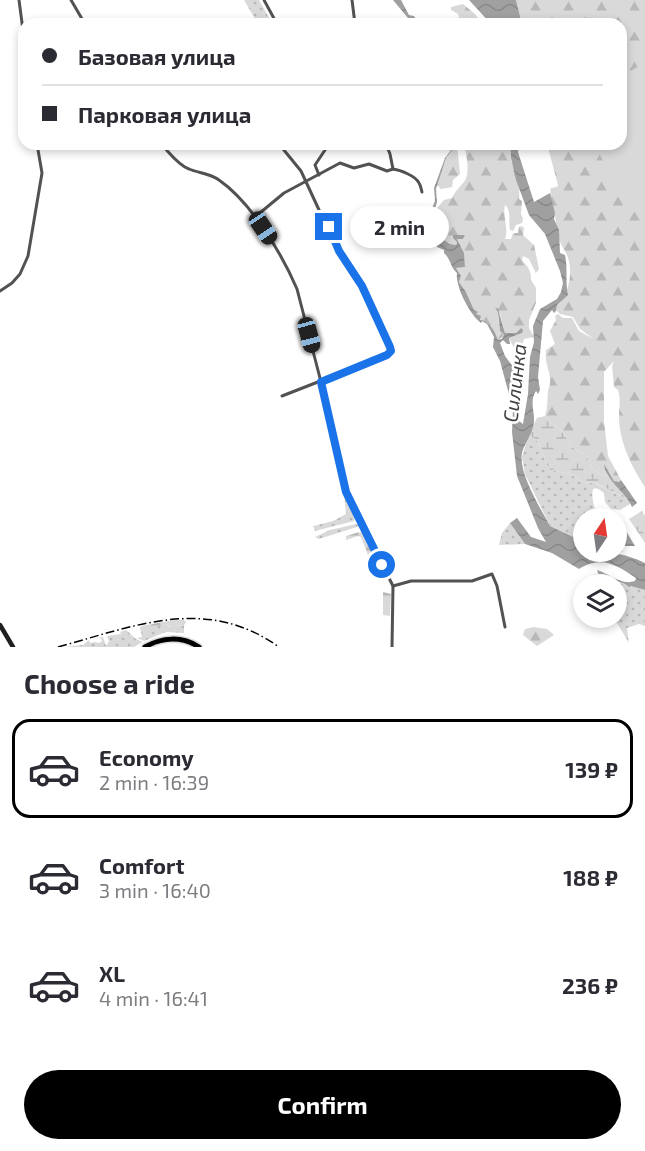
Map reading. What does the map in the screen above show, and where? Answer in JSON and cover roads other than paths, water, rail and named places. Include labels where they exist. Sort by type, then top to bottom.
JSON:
[{"type":"main road","points":[[0,625],[12,647]]},
{"type":"main road","points":[[145,647],[163,640],[177,639],[186,640],[199,647]]},
{"type":"street","points":[[19,0],[21,18]]},
{"type":"street","points":[[71,0],[82,18]]},
{"type":"street","points":[[264,0],[274,18]]},
{"type":"street","points":[[352,0],[354,18]]},
{"type":"street","points":[[0,291],[20,274],[28,256],[42,173],[38,150]]},
{"type":"street","points":[[167,150],[187,169],[220,180],[255,217],[273,243],[297,289],[346,492],[393,586],[392,647]]},
{"type":"street","points":[[282,396],[387,355],[391,351],[365,292],[339,251],[301,171],[284,150]]},
{"type":"street","points":[[318,176],[315,165],[325,150]]},
{"type":"street","points":[[388,150],[393,169]]},
{"type":"street","points":[[255,217],[277,197],[341,163],[354,168],[369,164],[387,171],[399,170],[417,181],[422,192]]},
{"type":"street","points":[[393,586],[411,581],[472,581],[492,574],[497,586],[505,627]]},
{"type":"water","points":[[393,0],[401,0],[409,15],[415,18],[408,18]]},
{"type":"water","points":[[469,0],[516,0],[520,18],[486,18]]},
{"type":"water","name":"Силинка","points":[[452,150],[446,158],[436,189],[437,202],[433,227],[435,234],[450,244],[456,245],[457,242],[453,235],[465,235],[463,239],[457,239],[464,253],[465,267],[456,268],[461,276],[459,282],[474,310],[478,312],[476,314],[481,316],[480,320],[484,321],[494,330],[498,340],[502,339],[504,335],[500,331],[498,312],[495,307],[498,309],[505,333],[516,333],[521,328],[523,330],[522,333],[509,338],[510,344],[503,340],[500,343],[505,356],[517,372],[514,354],[517,361],[520,359],[522,378],[516,382],[519,421],[523,424],[528,394],[530,357],[534,342],[533,326],[540,309],[557,299],[563,283],[545,234],[529,215],[516,180],[510,150],[518,150],[534,202],[550,193],[555,213],[554,219],[559,230],[560,253],[565,255],[568,295],[557,305],[556,311],[554,313],[552,310],[543,321],[538,377],[540,390],[538,394],[536,391],[533,400],[534,422],[522,453],[523,470],[531,491],[550,526],[573,537],[573,562],[602,562],[579,569],[552,553],[525,544],[510,523],[517,518],[531,537],[546,542],[517,476],[512,432],[513,409],[500,361],[493,347],[494,337],[487,324],[482,321],[481,323],[468,307],[458,285],[457,273],[444,250],[437,247],[431,237],[434,188],[445,158]]},
{"type":"water","points":[[604,464],[614,481],[621,480],[637,503],[632,507],[608,475]]},
{"type":"water","points":[[627,533],[635,546],[627,546]]},
{"type":"water","points":[[627,556],[645,563],[645,590],[627,586],[627,582],[635,581],[636,578],[609,563],[602,562],[627,562]]},
{"type":"railway","points":[[58,647],[143,624],[197,619],[225,622],[252,631],[279,647]]}]
